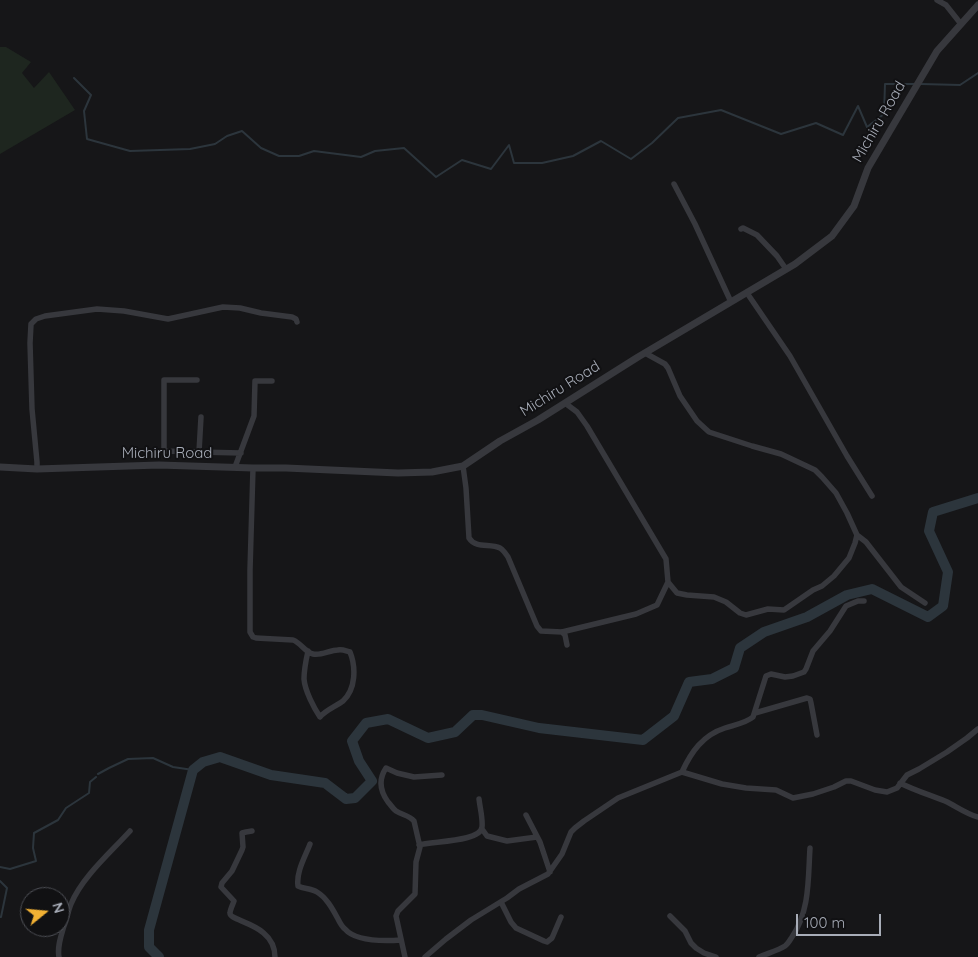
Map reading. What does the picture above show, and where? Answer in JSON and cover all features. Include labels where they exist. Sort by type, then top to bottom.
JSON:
[{"type":"street","points":[[936,0],[946,5],[961,24]]},
{"type":"street","name":"Michiru Road","points":[[0,467],[159,465],[398,473],[432,472],[463,466],[500,441],[748,293],[817,248],[832,236],[854,206],[868,168],[937,51],[978,5]]},
{"type":"street","points":[[674,184],[695,224],[731,302]]},
{"type":"street","points":[[741,229],[743,228],[757,235],[777,256],[786,269]]},
{"type":"street","points":[[748,293],[790,356],[872,496]]},
{"type":"street","points":[[37,468],[32,408],[30,343],[32,324],[36,319],[45,316],[97,309],[124,311],[168,319],[223,307],[292,317],[297,322]]},
{"type":"street","points":[[645,353],[665,364],[680,396],[697,421],[709,432],[781,454],[815,470],[822,476],[836,492],[857,535],[866,542],[901,587],[925,603]]},
{"type":"street","points":[[197,380],[164,380],[164,451],[241,453]]},
{"type":"street","points":[[235,468],[254,416],[255,381],[272,381]]},
{"type":"street","points":[[463,466],[469,538],[476,544],[498,547],[508,557],[541,631],[562,632],[636,614],[657,605],[668,582],[666,559],[587,426],[577,412],[565,403]]},
{"type":"street","points":[[199,452],[201,418]]},
{"type":"street","points":[[253,468],[250,632],[256,638],[293,640],[298,642],[312,654],[338,650],[350,652],[354,662],[353,684],[350,692],[320,717],[314,708],[304,680],[308,651]]},
{"type":"street","points":[[668,582],[677,593],[714,597],[726,602],[740,613],[746,615],[768,609],[784,610],[822,586],[834,576],[850,558],[857,535]]},
{"type":"street","points":[[682,772],[690,757],[707,737],[722,729],[751,719],[755,713],[766,676],[771,674],[785,677],[804,672],[813,651],[830,631],[846,606],[858,601],[864,601]]},
{"type":"street","points":[[562,632],[565,635],[567,645]]},
{"type":"street","points":[[755,713],[807,698],[810,699],[817,735]]},
{"type":"street","points":[[425,957],[471,920],[519,889],[548,874],[559,860],[568,838],[575,828],[614,800],[682,772],[722,784],[776,790],[793,798],[851,781],[875,790],[887,792],[896,788],[907,775],[948,752],[978,729]]},
{"type":"street","points":[[405,957],[397,914],[416,894],[416,862],[419,845],[412,818],[396,811],[383,795],[380,786],[384,770],[388,768],[397,773],[414,777],[442,775]]},
{"type":"street","points":[[900,783],[978,817]]},
{"type":"street","points":[[479,799],[482,828],[487,836],[507,841],[537,837]]},
{"type":"street","points":[[526,815],[537,837],[550,872]]},
{"type":"street","points":[[419,845],[474,836],[482,828]]},
{"type":"street","points":[[59,957],[58,953],[62,935],[78,890],[130,831]]},
{"type":"street","points":[[252,831],[242,833],[242,850],[232,871],[221,887],[234,901],[230,916],[256,927],[264,933],[272,942],[276,957]]},
{"type":"street","points":[[310,844],[301,864],[297,882],[298,886],[320,894],[333,909],[345,930],[351,934],[382,941],[401,940]]},
{"type":"street","points":[[759,957],[786,945],[799,926],[804,912],[808,886],[810,848]]},
{"type":"street","points":[[501,902],[516,928],[547,942],[552,938],[561,917]]},
{"type":"street","points":[[670,916],[685,930],[691,943],[696,948],[716,957]]},
{"type":"shaded area","points":[[0,47],[6,47],[31,62],[22,73],[34,88],[49,72],[75,110],[0,154]]},
{"type":"waterway","points":[[921,84],[960,85],[978,73]]},
{"type":"waterway","points":[[74,78],[91,95],[84,111],[87,139],[130,151],[190,149],[215,144],[227,136],[242,131],[261,148],[279,156],[299,156],[314,151],[361,157],[375,151],[404,148],[436,177],[462,160],[491,169],[509,145],[514,163],[542,163],[573,156],[601,141],[631,159],[652,143],[678,118],[721,110],[781,134],[816,123],[843,135],[858,106],[867,127],[884,114],[885,84],[914,84]]},
{"type":"waterway","points":[[159,957],[149,947],[149,930],[193,770],[203,762],[220,757],[271,775],[325,783],[346,799],[355,798],[372,781],[359,761],[352,741],[366,723],[388,719],[428,738],[455,732],[473,715],[482,715],[539,728],[643,740],[674,716],[689,682],[712,679],[734,668],[740,648],[764,632],[807,617],[847,595],[872,589],[928,617],[943,606],[948,572],[929,531],[933,512],[978,498]]},
{"type":"waterway","points":[[98,774],[128,759],[153,758],[173,767],[193,770]]},
{"type":"waterway","points":[[0,867],[10,869],[36,861],[33,848],[34,833],[58,820],[66,808],[89,793],[90,782],[96,777]]},
{"type":"waterway","points":[[0,881],[7,888],[0,917]]}]
